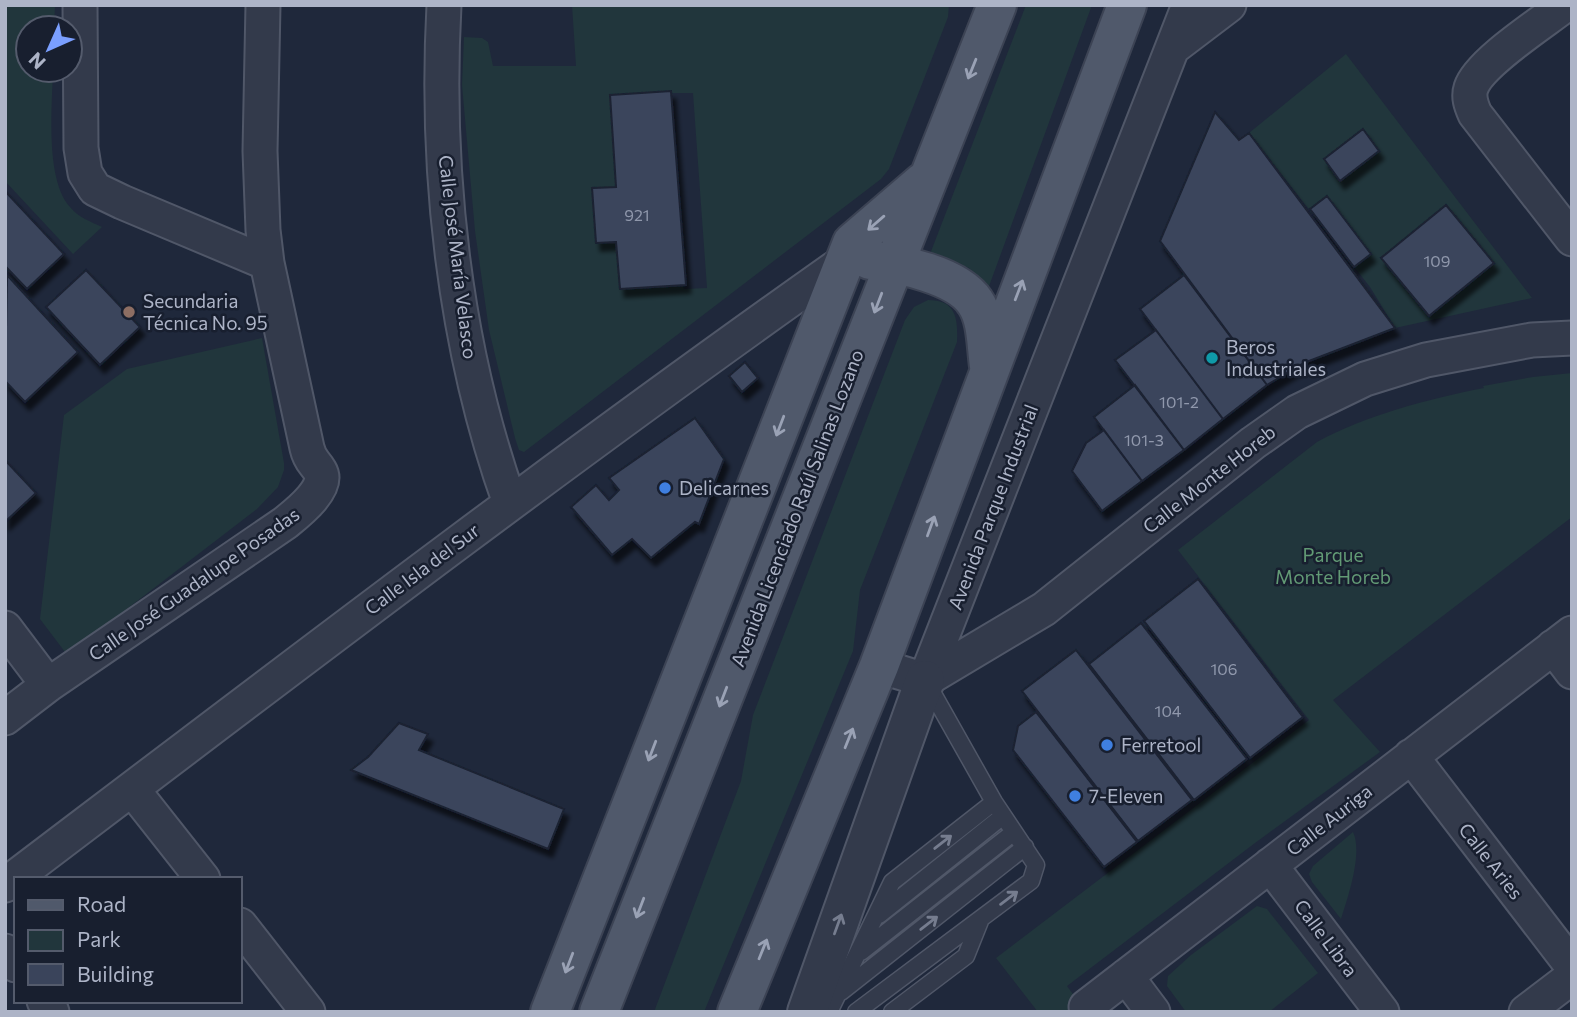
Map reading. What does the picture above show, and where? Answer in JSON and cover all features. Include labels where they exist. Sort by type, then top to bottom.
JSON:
[{"type":"main road","name":"Avenida Licenciado Raúl Salinas Lozano","points":[[603,1008],[997,5]]},
{"type":"main road","points":[[737,1012],[878,666],[1127,5]]},
{"type":"main road","points":[[550,1012],[852,243],[928,178]]},
{"type":"main road","points":[[845,261],[894,263],[936,276],[965,291],[976,303],[983,321],[989,368]]},
{"type":"street","points":[[80,5],[81,148],[82,164],[89,182],[95,189],[113,198],[267,263]]},
{"type":"street","name":"Calle José Guadalupe Posadas","points":[[5,718],[48,685],[285,523],[310,502],[318,490],[322,475],[311,460],[307,447],[267,263],[263,230],[260,151],[263,5]]},
{"type":"street","name":"Calle José María Velasco","points":[[444,5],[441,68],[450,226],[474,379],[491,448],[510,503]]},
{"type":"street","name":"Avenida Parque Industrial","points":[[822,1004],[925,680],[1189,5]]},
{"type":"street","points":[[1175,46],[1229,5]]},
{"type":"street","points":[[1565,5],[1485,67],[1471,89],[1470,102],[1475,114],[1572,239]]},
{"type":"street","name":"Calle Isla del Sur","points":[[16,877],[510,503],[845,261]]},
{"type":"street","name":"Calle Monte Horeb","points":[[925,680],[1044,609],[1253,443],[1297,412],[1365,379],[1426,360],[1532,341],[1572,338]]},
{"type":"street","points":[[5,628],[48,685]]},
{"type":"street","name":"Calle Auriga","points":[[1086,1007],[1411,756],[1565,651]]},
{"type":"street","points":[[878,666],[925,680]]},
{"type":"street","name":"Calle Aries","points":[[1411,756],[1572,966]]},
{"type":"street","points":[[132,789],[201,877]]},
{"type":"street","name":"Calle Libra","points":[[1270,865],[1382,1012]]},
{"type":"street","points":[[242,928],[308,1012]]},
{"type":"street","points":[[1126,976],[1153,1012]]},
{"type":"street","points":[[1526,1012],[1572,977]]},
{"type":"lane","points":[[856,1012],[1031,881],[1037,865],[993,802],[925,680]]},
{"type":"lane","points":[[822,1004],[856,955],[892,882],[993,802]]},
{"type":"lane","points":[[874,918],[1003,816]]},
{"type":"lane","points":[[856,955],[1014,832]]},
{"type":"lane","points":[[822,1004],[1025,848]]},
{"type":"lane","points":[[892,1012],[965,956],[981,919]]},
{"type":"lane","points":[[822,1004],[829,1012]]},
{"type":"green space","points":[[5,5],[55,5],[55,14],[14,14],[14,84],[52,84],[53,161],[62,195],[73,211],[102,227],[73,254],[5,181]]},
{"type":"green space","points":[[572,5],[949,5],[948,17],[889,169],[881,179],[524,452],[519,450],[515,438],[489,330],[475,231],[462,85],[464,37],[482,38],[488,42],[493,66],[576,66]],"holes":[[[693,93],[707,288],[684,289],[682,285],[620,289],[616,242],[596,243],[592,189],[616,187],[610,96]]]},
{"type":"green space","points":[[1026,5],[1092,5],[988,289],[969,268],[930,254]]},
{"type":"green space","points":[[1346,54],[1532,298],[1395,328],[1370,287],[1249,133]]},
{"type":"green space","points":[[928,300],[950,307],[956,318],[957,342],[860,590],[853,651],[704,1012],[654,1012],[741,781],[753,715],[905,320],[914,307]]},
{"type":"green space","points":[[262,338],[284,463],[278,487],[257,509],[102,628],[65,652],[40,619],[64,415],[127,369]]},
{"type":"green space","name":"Parque Monte Horeb","points":[[1572,373],[1572,517],[1333,700],[1380,752],[1067,986],[1086,1012],[1038,1012],[996,958],[1309,720],[1178,550],[1317,442],[1336,432],[1398,409],[1484,388],[1483,386]]},
{"type":"green space","points":[[1353,832],[1356,841],[1355,863],[1341,919],[1312,882],[1309,874],[1313,866]]},
{"type":"green space","points":[[1257,906],[1267,909],[1318,973],[1269,1012],[1186,1012],[1167,986],[1168,976],[1191,955]]},
{"type":"building","points":[[671,91],[686,285],[620,289],[616,242],[596,243],[592,188],[616,187],[610,95]]},
{"type":"building","points":[[1215,112],[1239,140],[1249,133],[1395,328],[1304,363],[1267,385],[1160,241]]},
{"type":"building","points":[[1363,129],[1379,151],[1340,181],[1324,159]]},
{"type":"building","points":[[5,191],[64,254],[27,289],[5,266]]},
{"type":"building","points":[[1327,196],[1371,254],[1354,267],[1310,209]]},
{"type":"building","points":[[1446,205],[1494,263],[1429,316],[1381,258]]},
{"type":"building","points":[[86,270],[140,327],[100,365],[46,307]]},
{"type":"building","points":[[7,275],[78,352],[25,402],[5,381]]},
{"type":"building","name":"Beros Industriales","points":[[1184,275],[1267,385],[1223,419],[1140,309]]},
{"type":"building","points":[[1156,330],[1223,419],[1184,450],[1115,360]]},
{"type":"building","points":[[745,362],[758,378],[742,392],[729,376]]},
{"type":"building","points":[[1135,385],[1184,450],[1142,481],[1094,417]]},
{"type":"building","name":"Delicarnes","points":[[695,418],[724,459],[699,524],[695,522],[651,558],[632,539],[612,555],[571,507],[596,485],[609,500],[619,490],[609,478]]},
{"type":"building","points":[[1104,430],[1142,481],[1102,511],[1072,471],[1086,443]]},
{"type":"building","points":[[5,460],[36,493],[5,522]]},
{"type":"building","points":[[1198,579],[1303,717],[1250,758],[1144,621]]},
{"type":"building","points":[[1141,623],[1247,759],[1194,800],[1089,664]]},
{"type":"building","name":"Ferretool","points":[[1076,650],[1192,800],[1138,841],[1022,691]]},
{"type":"building","name":"7-Eleven","points":[[1036,712],[1137,842],[1104,867],[1013,750],[1018,726]]},
{"type":"building","points":[[399,723],[428,734],[419,750],[564,809],[548,849],[351,770],[368,757]]},
{"type":"place","name":"Secundaria Técnica No. 95","points":[[129,312]]},
{"type":"place","name":"Beros Industriales","points":[[1212,358]]},
{"type":"place","name":"Delicarnes","points":[[665,488]]},
{"type":"place","name":"Ferretool","points":[[1107,745]]},
{"type":"place","name":"7-Eleven","points":[[1075,796]]}]
